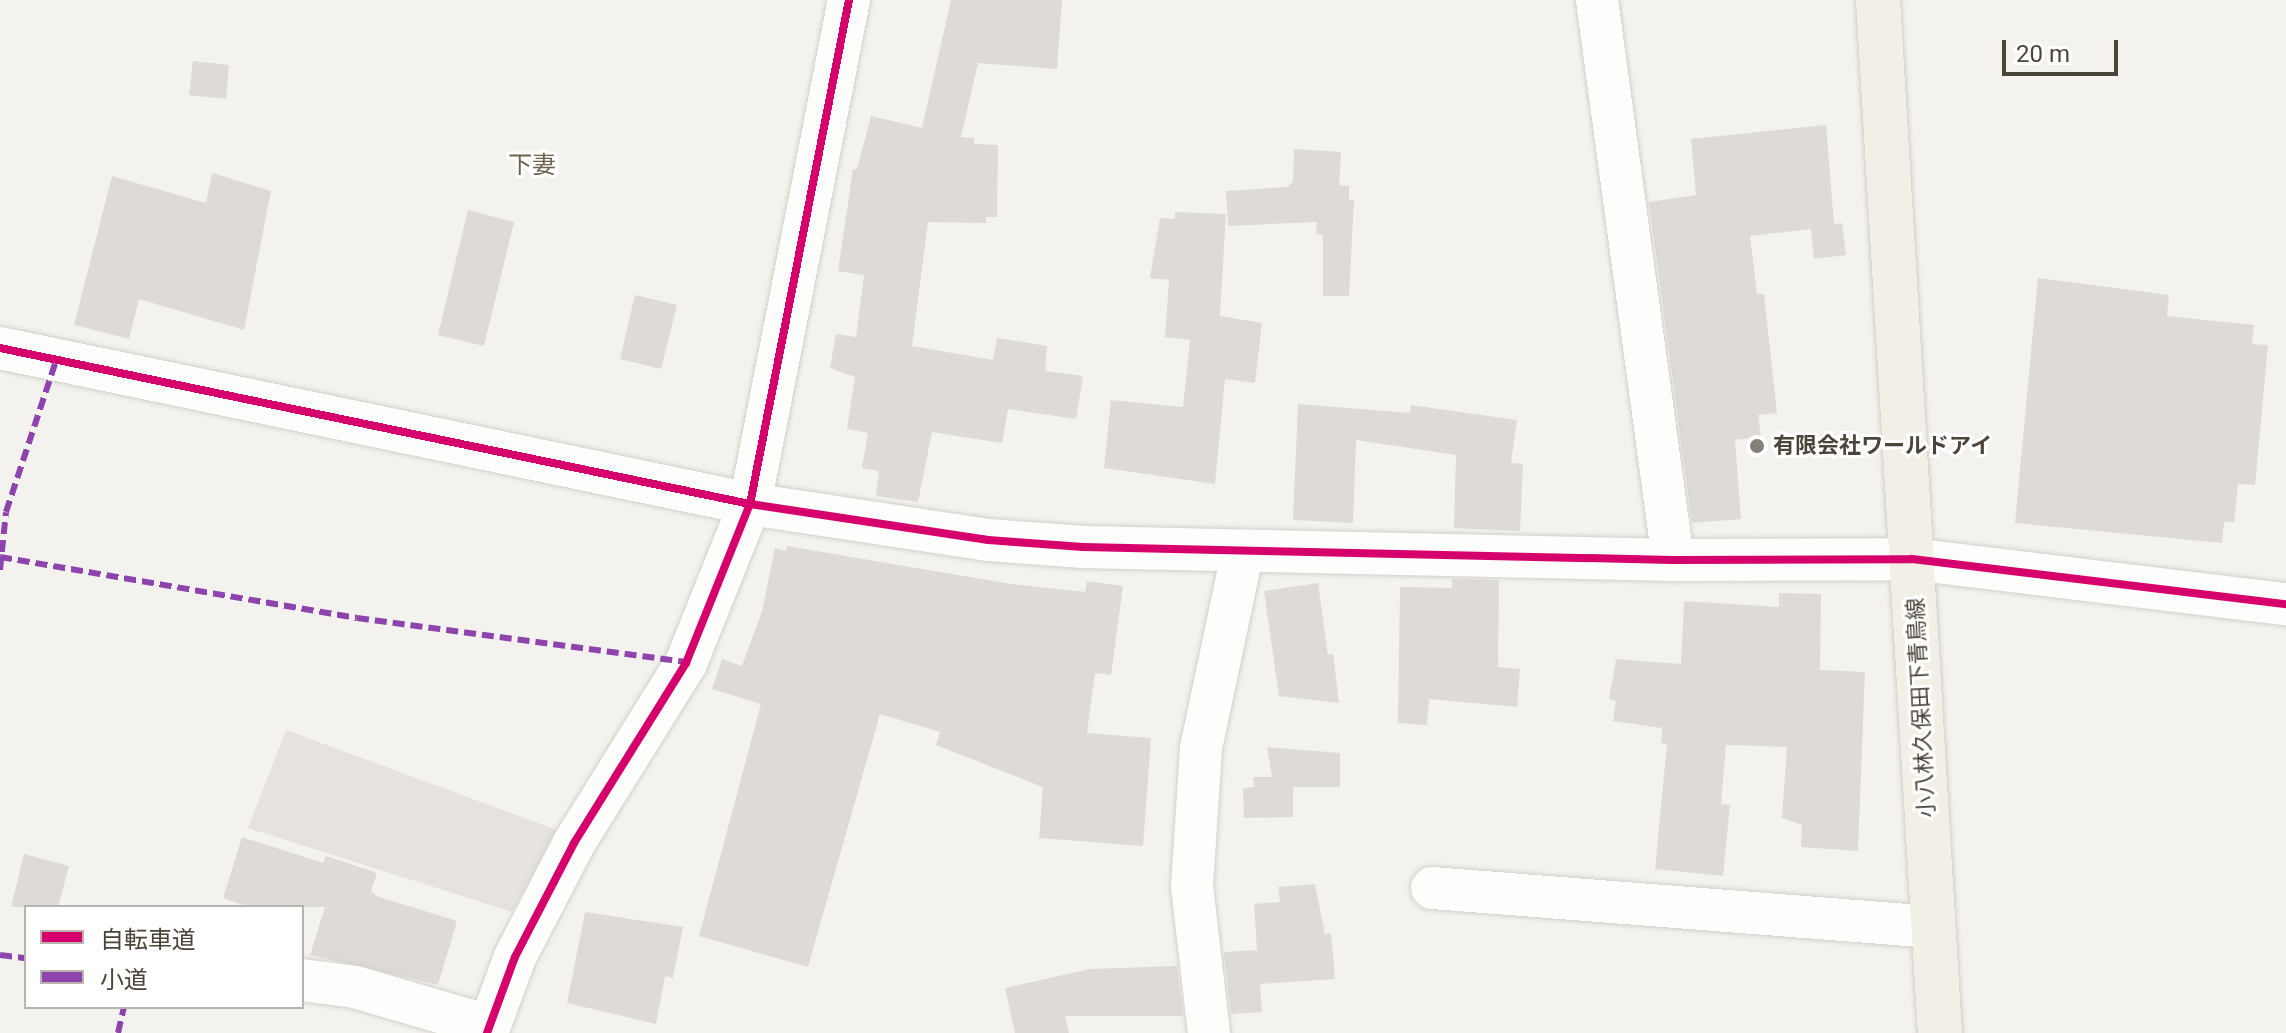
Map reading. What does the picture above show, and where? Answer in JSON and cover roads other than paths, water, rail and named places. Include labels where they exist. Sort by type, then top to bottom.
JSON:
[{"type":"main road","name":"小八林久保田下青鳥線","points":[[1878,0],[1940,1033]]},
{"type":"street","points":[[304,980],[355,987],[488,1029],[515,957],[574,843],[653,723],[686,663],[750,504],[849,0]]},
{"type":"street","points":[[1597,0],[1673,560]]},
{"type":"street","points":[[0,348],[750,504],[988,540],[1243,550],[1673,560],[1912,559],[2286,604]]},
{"type":"street","points":[[1209,1033],[1192,887],[1201,748],[1243,550]]},
{"type":"street","points":[[1432,888],[1933,927]]},
{"type":"place","name":"有限会社ワールドアイ","points":[[1757,446]]},
{"type":"district","name":"下妻","points":[[532,166]]}]
